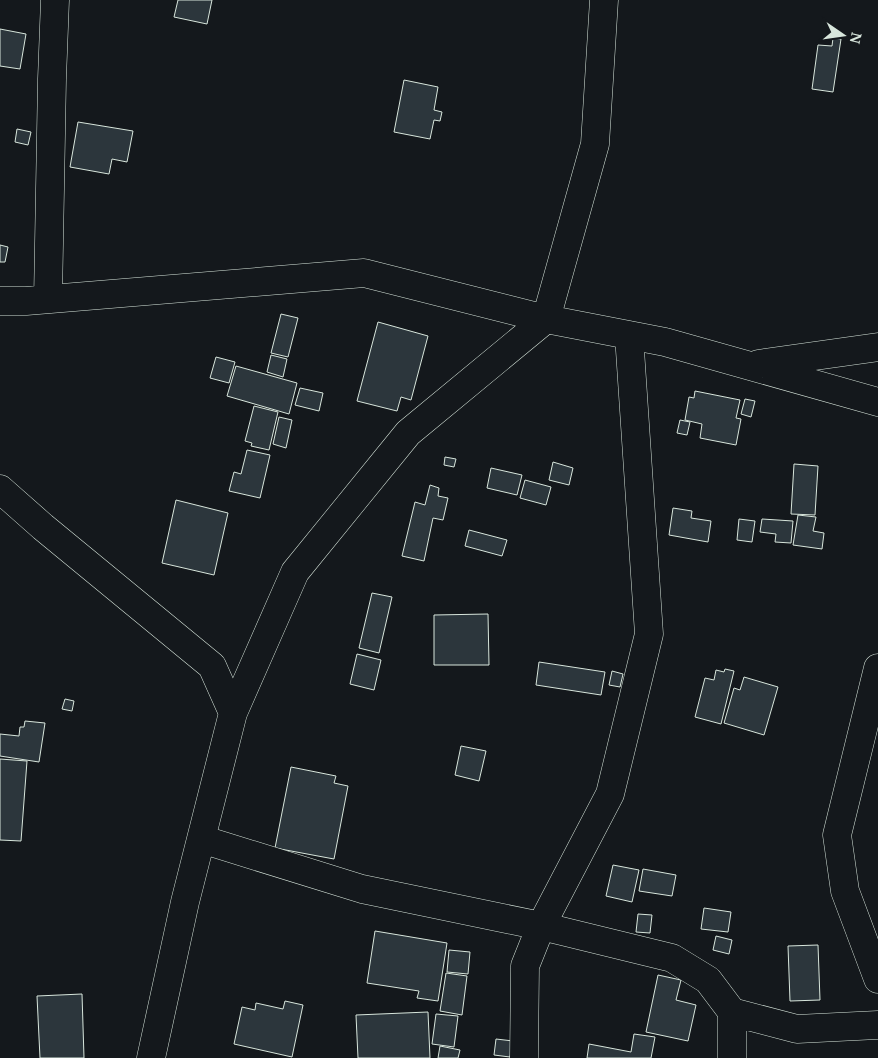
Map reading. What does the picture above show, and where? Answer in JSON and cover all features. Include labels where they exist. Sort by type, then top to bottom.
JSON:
[{"type":"street","points":[[48,298],[55,0]]},
{"type":"street","points":[[151,1058],[232,712],[295,572],[408,433],[546,319],[595,144],[604,0]]},
{"type":"street","points":[[0,301],[364,272],[546,319],[665,342],[878,402]]},
{"type":"street","points":[[524,1058],[526,966],[541,926],[610,794],[649,634],[629,335]]},
{"type":"street","points":[[748,365],[878,347]]},
{"type":"street","points":[[0,489],[42,527],[212,666],[232,712]]},
{"type":"street","points":[[878,668],[837,835],[845,891],[878,979]]},
{"type":"street","points":[[201,838],[362,890],[541,926],[672,958],[708,980],[732,1012],[732,1058]]},
{"type":"street","points":[[732,1012],[797,1029],[878,1025]]},
{"type":"building","points":[[178,0],[212,0],[207,24],[174,17]]},
{"type":"building","points":[[0,29],[26,34],[20,69],[0,66]]},
{"type":"building","points":[[833,38],[841,39],[833,92],[812,89],[818,45],[832,46]]},
{"type":"building","points":[[404,80],[438,87],[434,110],[442,112],[440,121],[434,120],[430,139],[394,132]]},
{"type":"building","points":[[78,122],[133,131],[127,162],[112,159],[109,174],[70,167]]},
{"type":"building","points":[[17,129],[31,132],[28,145],[15,142]]},
{"type":"building","points":[[0,245],[8,247],[5,262],[0,262]]},
{"type":"building","points":[[281,314],[298,318],[288,357],[271,353]]},
{"type":"building","points":[[378,322],[428,336],[411,400],[401,397],[397,411],[357,401]]},
{"type":"building","points":[[271,355],[287,359],[283,377],[267,372]]},
{"type":"building","points":[[216,357],[235,362],[229,383],[210,378]]},
{"type":"building","points":[[236,366],[297,383],[289,414],[227,396]]},
{"type":"building","points":[[300,388],[323,393],[319,411],[295,405]]},
{"type":"building","points":[[695,391],[740,400],[736,418],[741,419],[736,445],[700,438],[702,424],[685,420],[689,397],[694,398]]},
{"type":"building","points":[[745,399],[755,401],[751,417],[741,414]]},
{"type":"building","points":[[254,406],[278,412],[269,450],[251,446],[252,443],[245,441]]},
{"type":"building","points":[[279,417],[292,420],[286,448],[273,444]]},
{"type":"building","points":[[680,420],[690,422],[687,435],[677,433]]},
{"type":"building","points":[[247,450],[270,455],[260,498],[229,491],[234,472],[241,474]]},
{"type":"building","points":[[445,457],[456,459],[454,467],[444,465]]},
{"type":"building","points":[[553,462],[573,468],[569,485],[549,480]]},
{"type":"building","points":[[794,464],[818,466],[815,515],[791,514]]},
{"type":"building","points":[[491,468],[522,475],[517,495],[487,488]]},
{"type":"building","points":[[525,480],[551,487],[546,505],[520,498]]},
{"type":"building","points":[[430,485],[439,488],[438,496],[448,498],[443,520],[433,518],[424,561],[402,556],[415,502],[425,505]]},
{"type":"building","points":[[176,500],[228,513],[214,575],[162,563]]},
{"type":"building","points":[[673,508],[692,511],[691,518],[711,521],[708,542],[669,535]]},
{"type":"building","points":[[798,515],[816,517],[813,531],[824,533],[822,549],[793,545]]},
{"type":"building","points":[[739,519],[755,521],[752,542],[737,540]]},
{"type":"building","points":[[762,519],[793,521],[791,543],[775,542],[776,534],[760,532]]},
{"type":"building","points":[[469,530],[507,540],[502,556],[465,546]]},
{"type":"building","points":[[372,593],[392,597],[379,653],[359,648]]},
{"type":"building","points":[[488,614],[489,665],[434,665],[434,615]]},
{"type":"building","points":[[357,654],[381,660],[374,690],[350,684]]},
{"type":"building","points":[[539,662],[605,672],[601,695],[536,685]]},
{"type":"building","points":[[725,669],[734,671],[721,724],[695,717],[705,678],[714,680],[716,670],[724,672]]},
{"type":"building","points":[[612,671],[623,674],[620,687],[609,685]]},
{"type":"building","points":[[744,677],[778,687],[764,735],[724,723],[734,688],[740,690]]},
{"type":"building","points":[[65,699],[74,701],[72,711],[62,709]]},
{"type":"building","points":[[25,721],[45,723],[39,762],[0,756],[0,734],[19,736],[20,727],[24,727]]},
{"type":"building","points":[[461,746],[486,751],[479,781],[455,775]]},
{"type":"building","points":[[0,759],[27,761],[21,841],[0,840]]},
{"type":"building","points":[[291,767],[336,776],[334,783],[348,786],[334,859],[275,848]]},
{"type":"building","points":[[613,865],[639,870],[632,902],[606,896]]},
{"type":"building","points":[[643,869],[676,875],[672,896],[639,891]]},
{"type":"building","points":[[704,908],[731,912],[728,932],[701,929]]},
{"type":"building","points":[[638,914],[652,915],[650,933],[636,932]]},
{"type":"building","points":[[375,931],[447,943],[438,1001],[417,998],[419,991],[367,983]]},
{"type":"building","points":[[716,936],[732,940],[729,954],[713,950]]},
{"type":"building","points":[[818,945],[820,1000],[790,1001],[788,946]]},
{"type":"building","points":[[449,950],[470,952],[468,974],[447,972]]},
{"type":"building","points":[[446,973],[467,976],[462,1015],[440,1011]]},
{"type":"building","points":[[658,975],[681,980],[676,1000],[696,1005],[688,1041],[646,1032]]},
{"type":"building","points":[[82,994],[84,1058],[40,1058],[37,996]]},
{"type":"building","points":[[285,1001],[303,1005],[292,1057],[234,1044],[242,1007],[255,1010],[256,1003],[283,1009]]},
{"type":"building","points":[[428,1012],[430,1058],[358,1058],[356,1015]]},
{"type":"building","points":[[436,1014],[458,1016],[454,1047],[432,1044]]},
{"type":"building","points":[[634,1034],[655,1037],[651,1058],[587,1058],[589,1044],[631,1052]]},
{"type":"building","points":[[496,1039],[513,1041],[510,1057],[494,1055]]},
{"type":"building","points":[[440,1046],[460,1050],[458,1058],[438,1058]]}]
